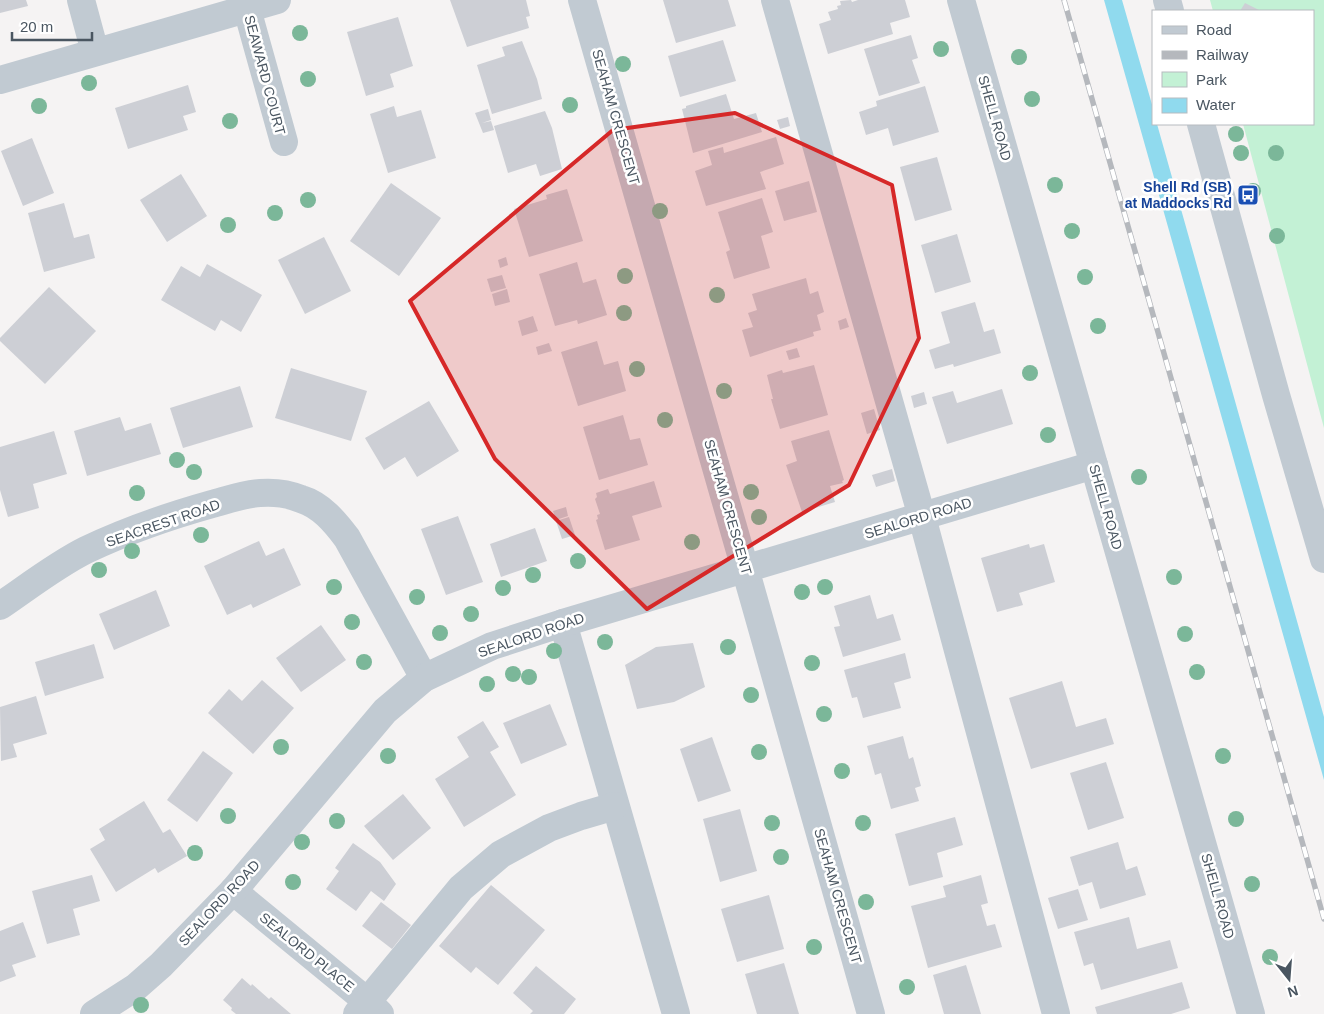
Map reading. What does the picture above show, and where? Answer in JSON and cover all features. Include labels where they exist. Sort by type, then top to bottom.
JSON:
[{"type":"street","points":[[81,0],[95,52]]},
{"type":"street","points":[[0,80],[276,0]]},
{"type":"street","name":"SEAHAM CRESCENT","points":[[582,0],[746,569],[871,1014]]},
{"type":"street","points":[[775,0],[922,517],[1056,1014]]},
{"type":"street","name":"SHELL ROAD","points":[[961,0],[1251,1014]]},
{"type":"street","name":"SEAWARD COURT","points":[[247,9],[284,142]]},
{"type":"street","points":[[1201,125],[1273,385],[1322,545]]},
{"type":"street","name":"SEALORD ROAD","points":[[94,1014],[136,987],[161,965],[233,890],[385,711],[424,678],[492,646],[563,623],[1094,465]]},
{"type":"street","name":"SEACREST ROAD","points":[[0,606],[60,565],[86,551],[119,537],[183,512],[260,493],[276,493],[302,499],[320,509],[336,524],[347,538],[424,678]]},
{"type":"street","points":[[563,623],[676,1014]]},
{"type":"street","points":[[368,1010],[461,888],[501,854],[549,828],[615,806]]},
{"type":"street","name":"SEALORD PLACE","points":[[233,890],[368,1010]]},
{"type":"highlighted area","points":[[735,113],[892,185],[919,338],[849,485],[647,609],[495,459],[410,301],[613,130]]},
{"type":"green space","points":[[1210,0],[1324,0],[1324,428],[1243,125],[1314,125],[1314,10],[1213,10]]},
{"type":"water","points":[[1104,0],[1122,0],[1152,105],[1152,125],[1157,125],[1324,717],[1324,780]]},
{"type":"building","points":[[0,0],[26,0],[28,6],[0,13]]},
{"type":"building","points":[[450,0],[526,0],[530,16],[526,17],[529,28],[467,47]]},
{"type":"building","points":[[663,0],[728,0],[736,26],[676,43]]},
{"type":"building","points":[[851,0],[852,2],[858,0],[905,0],[910,17],[890,23],[893,34],[828,54],[819,24],[831,20],[828,12],[838,9],[837,6],[841,5],[840,1]]},
{"type":"building","points":[[1245,3],[1259,10],[1241,10]]},
{"type":"building","points":[[398,17],[413,66],[390,74],[394,87],[366,96],[347,32]]},
{"type":"building","points":[[911,35],[918,58],[912,60],[920,83],[879,96],[864,49]]},
{"type":"building","points":[[723,40],[736,81],[680,97],[668,56]]},
{"type":"building","points":[[522,41],[537,79],[542,99],[492,114],[477,65],[505,56],[502,47]]},
{"type":"building","points":[[188,85],[196,112],[183,116],[188,130],[128,149],[115,108]]},
{"type":"building","points":[[925,86],[939,132],[893,146],[888,128],[866,135],[859,112],[877,106],[876,101]]},
{"type":"building","points":[[726,94],[734,119],[756,113],[762,132],[693,153],[682,109],[686,108],[686,106]]},
{"type":"building","points":[[394,106],[397,117],[421,110],[436,158],[388,173],[370,114]]},
{"type":"building","points":[[488,109],[491,120],[482,123],[491,121],[494,130],[483,133],[475,113]]},
{"type":"building","points":[[545,111],[552,128],[562,169],[540,176],[536,164],[508,173],[494,126]]},
{"type":"building","points":[[788,117],[790,126],[780,129],[777,120]]},
{"type":"building","points":[[776,137],[784,164],[760,172],[766,189],[706,206],[695,171],[712,165],[708,151],[723,147],[724,153]]},
{"type":"building","points":[[32,138],[54,193],[23,206],[1,151]]},
{"type":"building","points":[[937,157],[952,210],[915,221],[900,167]]},
{"type":"building","points":[[181,174],[207,216],[167,242],[140,200]]},
{"type":"building","points":[[809,181],[817,212],[784,221],[775,191]]},
{"type":"building","points":[[391,183],[441,218],[399,276],[350,241]]},
{"type":"building","points":[[567,189],[583,241],[529,257],[514,209],[547,199],[546,195]]},
{"type":"building","points":[[762,198],[773,232],[761,236],[770,268],[734,279],[726,252],[730,250],[718,212]]},
{"type":"building","points":[[64,203],[74,238],[89,234],[95,258],[44,272],[28,213]]},
{"type":"building","points":[[957,234],[971,282],[935,293],[921,245]]},
{"type":"building","points":[[324,237],[351,291],[305,314],[278,260]]},
{"type":"building","points":[[506,257],[508,265],[500,268],[498,260]]},
{"type":"building","points":[[577,262],[583,283],[596,279],[607,315],[578,324],[577,320],[555,326],[539,274]]},
{"type":"building","points":[[207,264],[262,295],[241,332],[221,320],[215,331],[161,300],[181,266],[200,277]]},
{"type":"building","points":[[502,275],[506,288],[491,292],[487,279]]},
{"type":"building","points":[[806,278],[810,294],[818,291],[824,312],[817,315],[821,330],[813,332],[814,336],[750,357],[742,330],[753,327],[748,313],[757,310],[752,294]]},
{"type":"building","points":[[49,287],[96,331],[45,384],[0,341],[0,338]]},
{"type":"building","points":[[507,289],[510,302],[495,306],[492,294]]},
{"type":"building","points":[[975,302],[984,332],[994,329],[1001,353],[954,367],[953,364],[935,369],[929,350],[950,343],[941,312]]},
{"type":"building","points":[[533,316],[538,331],[522,336],[518,321]]},
{"type":"building","points":[[846,318],[849,327],[840,330],[838,321]]},
{"type":"building","points":[[597,341],[604,365],[618,361],[626,391],[578,406],[561,352]]},
{"type":"building","points":[[549,343],[552,351],[538,355],[536,347]]},
{"type":"building","points":[[797,348],[800,357],[789,360],[786,351]]},
{"type":"building","points":[[814,365],[828,415],[780,429],[771,399],[773,399],[767,375],[782,370],[783,373]]},
{"type":"building","points":[[291,368],[367,391],[351,441],[275,418]]},
{"type":"building","points":[[240,386],[253,427],[183,448],[170,408]]},
{"type":"building","points":[[1002,389],[1013,424],[947,444],[932,397],[953,391],[957,403]]},
{"type":"building","points":[[924,392],[927,404],[914,408],[911,396]]},
{"type":"building","points":[[429,401],[459,451],[417,477],[405,457],[384,470],[365,438]]},
{"type":"building","points":[[874,409],[880,430],[867,434],[861,413]]},
{"type":"building","points":[[623,415],[630,440],[640,438],[648,465],[599,480],[583,427]]},
{"type":"building","points":[[120,417],[125,431],[151,423],[161,454],[87,476],[74,431]]},
{"type":"building","points":[[829,430],[844,480],[842,481],[843,483],[830,486],[835,502],[802,512],[786,465],[797,461],[791,441]]},
{"type":"building","points":[[54,431],[67,474],[33,484],[39,508],[8,517],[0,490],[0,447]]},
{"type":"building","points":[[892,469],[895,481],[876,487],[872,475]]},
{"type":"building","points":[[654,481],[662,507],[632,516],[640,540],[605,550],[596,520],[598,519],[597,515],[600,514],[595,499],[597,497],[596,493],[608,489],[610,494]]},
{"type":"building","points":[[566,507],[568,516],[556,520],[553,511]]},
{"type":"building","points":[[458,516],[483,582],[446,595],[421,529]]},
{"type":"building","points":[[569,517],[575,535],[562,539],[556,521]]},
{"type":"building","points":[[535,528],[547,561],[501,577],[490,544]]},
{"type":"building","points":[[259,541],[266,556],[284,548],[301,585],[253,608],[251,604],[227,615],[204,566]]},
{"type":"building","points":[[1029,544],[1030,548],[1044,544],[1055,582],[1019,593],[1023,605],[997,612],[981,558]]},
{"type":"building","points":[[156,590],[170,626],[114,650],[99,614]]},
{"type":"building","points":[[870,595],[877,619],[893,614],[901,640],[843,657],[834,627],[840,626],[834,606]]},
{"type":"building","points":[[321,625],[346,660],[301,692],[276,658]]},
{"type":"building","points":[[693,643],[705,687],[674,702],[637,709],[625,665],[656,647]]},
{"type":"building","points":[[94,644],[104,678],[45,696],[35,662]]},
{"type":"building","points":[[905,653],[911,678],[894,683],[901,708],[863,718],[857,697],[852,698],[844,670]]},
{"type":"building","points":[[262,680],[294,708],[253,754],[208,713],[229,689],[242,701]]},
{"type":"building","points":[[1062,681],[1076,727],[1106,718],[1114,744],[1031,769],[1009,698]]},
{"type":"building","points":[[36,696],[47,734],[13,744],[17,757],[1,761],[0,707]]},
{"type":"building","points":[[550,704],[567,745],[521,764],[503,723]]},
{"type":"building","points":[[483,721],[499,747],[490,752],[516,795],[464,827],[435,779],[469,757],[457,737]]},
{"type":"building","points":[[903,736],[909,759],[913,757],[921,786],[915,788],[919,801],[891,809],[881,773],[875,775],[867,746]]},
{"type":"building","points":[[712,737],[731,791],[698,802],[680,749]]},
{"type":"building","points":[[203,751],[233,773],[197,822],[167,800]]},
{"type":"building","points":[[1106,762],[1124,818],[1088,830],[1070,773]]},
{"type":"building","points":[[403,794],[431,828],[393,860],[364,826]]},
{"type":"building","points":[[144,801],[163,833],[170,829],[187,856],[158,873],[155,868],[116,892],[90,849],[105,840],[99,829]]},
{"type":"building","points":[[740,809],[757,871],[720,882],[703,819]]},
{"type":"building","points":[[955,817],[963,845],[937,853],[943,877],[909,886],[895,834]]},
{"type":"building","points":[[1118,842],[1126,870],[1137,866],[1146,895],[1100,909],[1092,882],[1079,886],[1070,857]]},
{"type":"building","points":[[353,843],[380,862],[396,884],[384,901],[371,891],[356,911],[326,889],[339,871],[335,868]]},
{"type":"building","points":[[92,875],[100,901],[73,909],[80,935],[47,944],[32,891]]},
{"type":"building","points":[[981,875],[988,903],[981,905],[987,926],[995,924],[1002,947],[928,968],[911,906],[946,897],[943,886]]},
{"type":"building","points":[[491,885],[545,930],[498,985],[476,967],[471,973],[439,946]]},
{"type":"building","points":[[1078,889],[1088,920],[1058,929],[1048,898]]},
{"type":"building","points":[[769,895],[784,949],[737,962],[721,909]]},
{"type":"building","points":[[381,902],[411,925],[392,949],[362,926]]},
{"type":"building","points":[[1129,917],[1137,949],[1170,940],[1178,968],[1101,990],[1093,963],[1084,966],[1074,932]]},
{"type":"building","points":[[23,922],[36,957],[12,965],[16,976],[0,982],[0,931]]},
{"type":"building","points":[[784,963],[799,1014],[757,1014],[745,974]]},
{"type":"building","points":[[966,965],[981,1014],[944,1014],[933,975]]},
{"type":"building","points":[[536,966],[576,999],[564,1014],[530,1014],[533,1011],[513,993]]},
{"type":"building","points":[[242,978],[269,999],[271,997],[291,1014],[236,1014],[223,1000]]},
{"type":"building","points":[[1182,982],[1190,1008],[1171,1014],[1097,1014],[1095,1007]]},
{"type":"railway","points":[[1064,0],[1324,919]]},
{"type":"place","name":"Shell Rd (SB) at Maddocks Rd","points":[[1248,195]]}]
